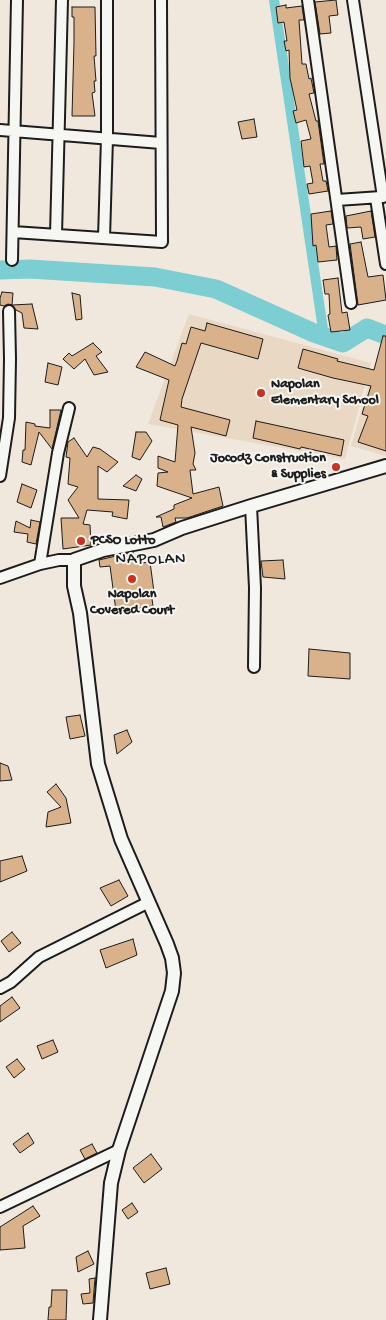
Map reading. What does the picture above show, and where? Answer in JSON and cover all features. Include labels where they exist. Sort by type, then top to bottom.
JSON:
[{"type":"street","points":[[12,260],[17,0]]},
{"type":"street","points":[[56,235],[62,0]]},
{"type":"street","points":[[104,238],[107,138],[107,0]]},
{"type":"street","points":[[13,232],[162,242],[161,0]]},
{"type":"street","points":[[308,0],[351,303]]},
{"type":"street","points":[[353,0],[382,197],[386,264]]},
{"type":"street","points":[[0,130],[162,142]]},
{"type":"street","points":[[337,200],[382,197]]},
{"type":"street","points":[[0,476],[10,359],[9,311]]},
{"type":"street","points":[[40,564],[58,453],[69,408]]},
{"type":"street","points":[[0,578],[40,564],[59,560],[74,560],[103,550],[154,540],[182,528],[386,466]]},
{"type":"street","points":[[251,506],[254,667]]},
{"type":"street","points":[[74,560],[74,586],[80,614],[98,764],[121,839],[172,958],[174,973],[172,991],[119,1150],[111,1183],[100,1320]]},
{"type":"street","points":[[0,988],[11,982],[39,957],[149,902]]},
{"type":"street","points":[[0,1208],[119,1150]]},
{"type":"shaded area","name":"Napolan Elementary School","points":[[189,314],[371,363],[345,459],[148,424]]},
{"type":"shaded area","points":[[386,326],[386,456],[351,446]]},
{"type":"building","points":[[336,0],[338,15],[329,16],[331,33],[320,34],[315,2]]},
{"type":"building","points":[[286,5],[286,8],[302,6],[304,20],[299,20],[302,64],[306,64],[309,79],[311,78],[314,93],[309,94],[316,121],[318,121],[324,164],[320,164],[323,181],[326,181],[328,191],[309,194],[307,184],[313,183],[310,166],[304,167],[301,141],[311,139],[306,120],[296,123],[293,111],[297,110],[290,78],[289,50],[286,51],[284,41],[287,41],[284,22],[278,23],[276,7]]},
{"type":"building","points":[[72,7],[95,7],[96,56],[94,56],[96,81],[94,81],[95,92],[92,93],[95,116],[72,116],[74,17],[72,17]]},
{"type":"building","points":[[254,119],[257,137],[242,139],[238,122]]},
{"type":"building","points":[[331,211],[333,224],[326,225],[329,247],[336,246],[337,260],[318,262],[316,245],[313,246],[311,214]]},
{"type":"building","points":[[371,211],[375,237],[363,239],[361,227],[347,228],[346,216]]},
{"type":"building","points":[[361,242],[368,277],[383,275],[386,300],[358,305],[350,244]]},
{"type":"building","points":[[338,278],[342,313],[347,312],[350,330],[331,332],[328,315],[330,314],[329,294],[325,294],[323,280]]},
{"type":"building","points":[[2,292],[13,293],[12,305],[0,305]]},
{"type":"building","points":[[72,293],[80,295],[82,319],[76,320]]},
{"type":"building","points":[[32,304],[38,329],[24,328],[22,313],[12,305]]},
{"type":"building","points":[[207,323],[263,339],[258,359],[201,343],[181,407],[230,420],[226,436],[191,427],[195,453],[193,464],[196,470],[190,470],[193,494],[219,487],[223,506],[187,518],[175,518],[176,522],[163,527],[161,517],[156,517],[174,509],[174,505],[192,498],[157,486],[158,473],[168,472],[158,468],[158,456],[175,462],[178,425],[160,420],[169,380],[136,367],[145,352],[175,366],[182,343],[186,344],[191,327],[205,331]]},
{"type":"building","points":[[383,336],[386,336],[386,451],[358,442],[368,416],[362,414],[371,386],[298,368],[303,349],[338,359],[337,361],[374,370]]},
{"type":"building","points":[[93,343],[102,352],[96,356],[108,372],[94,375],[85,359],[74,369],[63,359],[69,353],[72,356]]},
{"type":"building","points":[[48,363],[62,367],[58,385],[45,382]]},
{"type":"building","points":[[50,410],[61,410],[52,449],[39,432],[31,465],[22,462],[23,450],[25,450],[26,422],[35,424],[35,426],[50,428]]},
{"type":"building","points":[[256,421],[344,440],[341,456],[253,438]]},
{"type":"building","points":[[136,432],[146,432],[152,441],[140,460],[132,457]]},
{"type":"building","points":[[74,438],[87,457],[93,447],[100,449],[118,462],[107,472],[98,466],[98,499],[129,500],[127,519],[112,516],[113,512],[87,510],[83,524],[90,525],[91,545],[63,549],[61,518],[79,518],[68,500],[78,487],[68,484],[70,458],[66,457],[68,442]]},
{"type":"building","points":[[136,475],[142,479],[136,491],[123,486]]},
{"type":"building","points":[[22,484],[37,490],[31,508],[17,502]]},
{"type":"building","points":[[31,520],[40,522],[36,544],[27,542],[28,534],[14,532],[16,521],[30,528]]},
{"type":"building","points":[[133,552],[135,564],[150,562],[154,592],[151,592],[153,606],[116,611],[110,566],[100,567],[99,560]]},
{"type":"building","points":[[283,560],[285,579],[263,577],[261,561]]},
{"type":"building","points":[[309,649],[350,653],[350,679],[308,676]]},
{"type":"building","points":[[80,715],[85,736],[70,739],[66,717]]},
{"type":"building","points":[[127,730],[132,742],[117,754],[114,735]]},
{"type":"building","points":[[0,763],[8,766],[12,780],[0,781]]},
{"type":"building","points":[[56,784],[66,798],[71,823],[46,827],[48,812],[61,807],[47,792]]},
{"type":"building","points":[[22,856],[27,871],[0,882],[0,861]]},
{"type":"building","points":[[119,880],[128,896],[111,906],[100,888]]},
{"type":"building","points":[[12,932],[21,943],[9,952],[1,941]]},
{"type":"building","points":[[133,939],[137,955],[106,968],[100,950]]},
{"type":"building","points":[[12,997],[20,1008],[0,1022],[0,1006]]},
{"type":"building","points":[[53,1040],[58,1052],[42,1059],[37,1046]]},
{"type":"building","points":[[17,1059],[25,1069],[14,1078],[6,1067]]},
{"type":"building","points":[[28,1133],[34,1143],[20,1153],[13,1144]]},
{"type":"building","points":[[92,1144],[97,1153],[85,1159],[80,1150]]},
{"type":"building","points":[[151,1154],[162,1169],[144,1183],[133,1168]]},
{"type":"building","points":[[132,1203],[138,1212],[128,1219],[122,1210]]},
{"type":"building","points":[[33,1206],[40,1216],[23,1226],[25,1248],[0,1250],[0,1227]]},
{"type":"building","points":[[88,1251],[94,1264],[78,1272],[76,1257]]},
{"type":"building","points":[[166,1268],[170,1284],[150,1289],[146,1273]]},
{"type":"building","points":[[95,1278],[93,1303],[83,1304],[81,1294],[90,1293],[89,1279]]},
{"type":"building","points":[[52,1290],[67,1290],[66,1320],[48,1320]]},
{"type":"waterway","points":[[274,0],[324,336]]},
{"type":"waterway","points":[[0,270],[30,269],[155,277],[216,289],[314,333],[343,343],[367,328],[386,335]]},
{"type":"place","name":"Napolan Elementary School","points":[[261,393]]},
{"type":"place","name":"Jocodz Construction & Supplies","points":[[336,467]]},
{"type":"place","name":"PCSO Lotto","points":[[81,541]]},
{"type":"place","name":"Napolan Covered Court","points":[[132,579]]},
{"type":"district","name":"NAPOLAN","points":[[151,561]]}]
